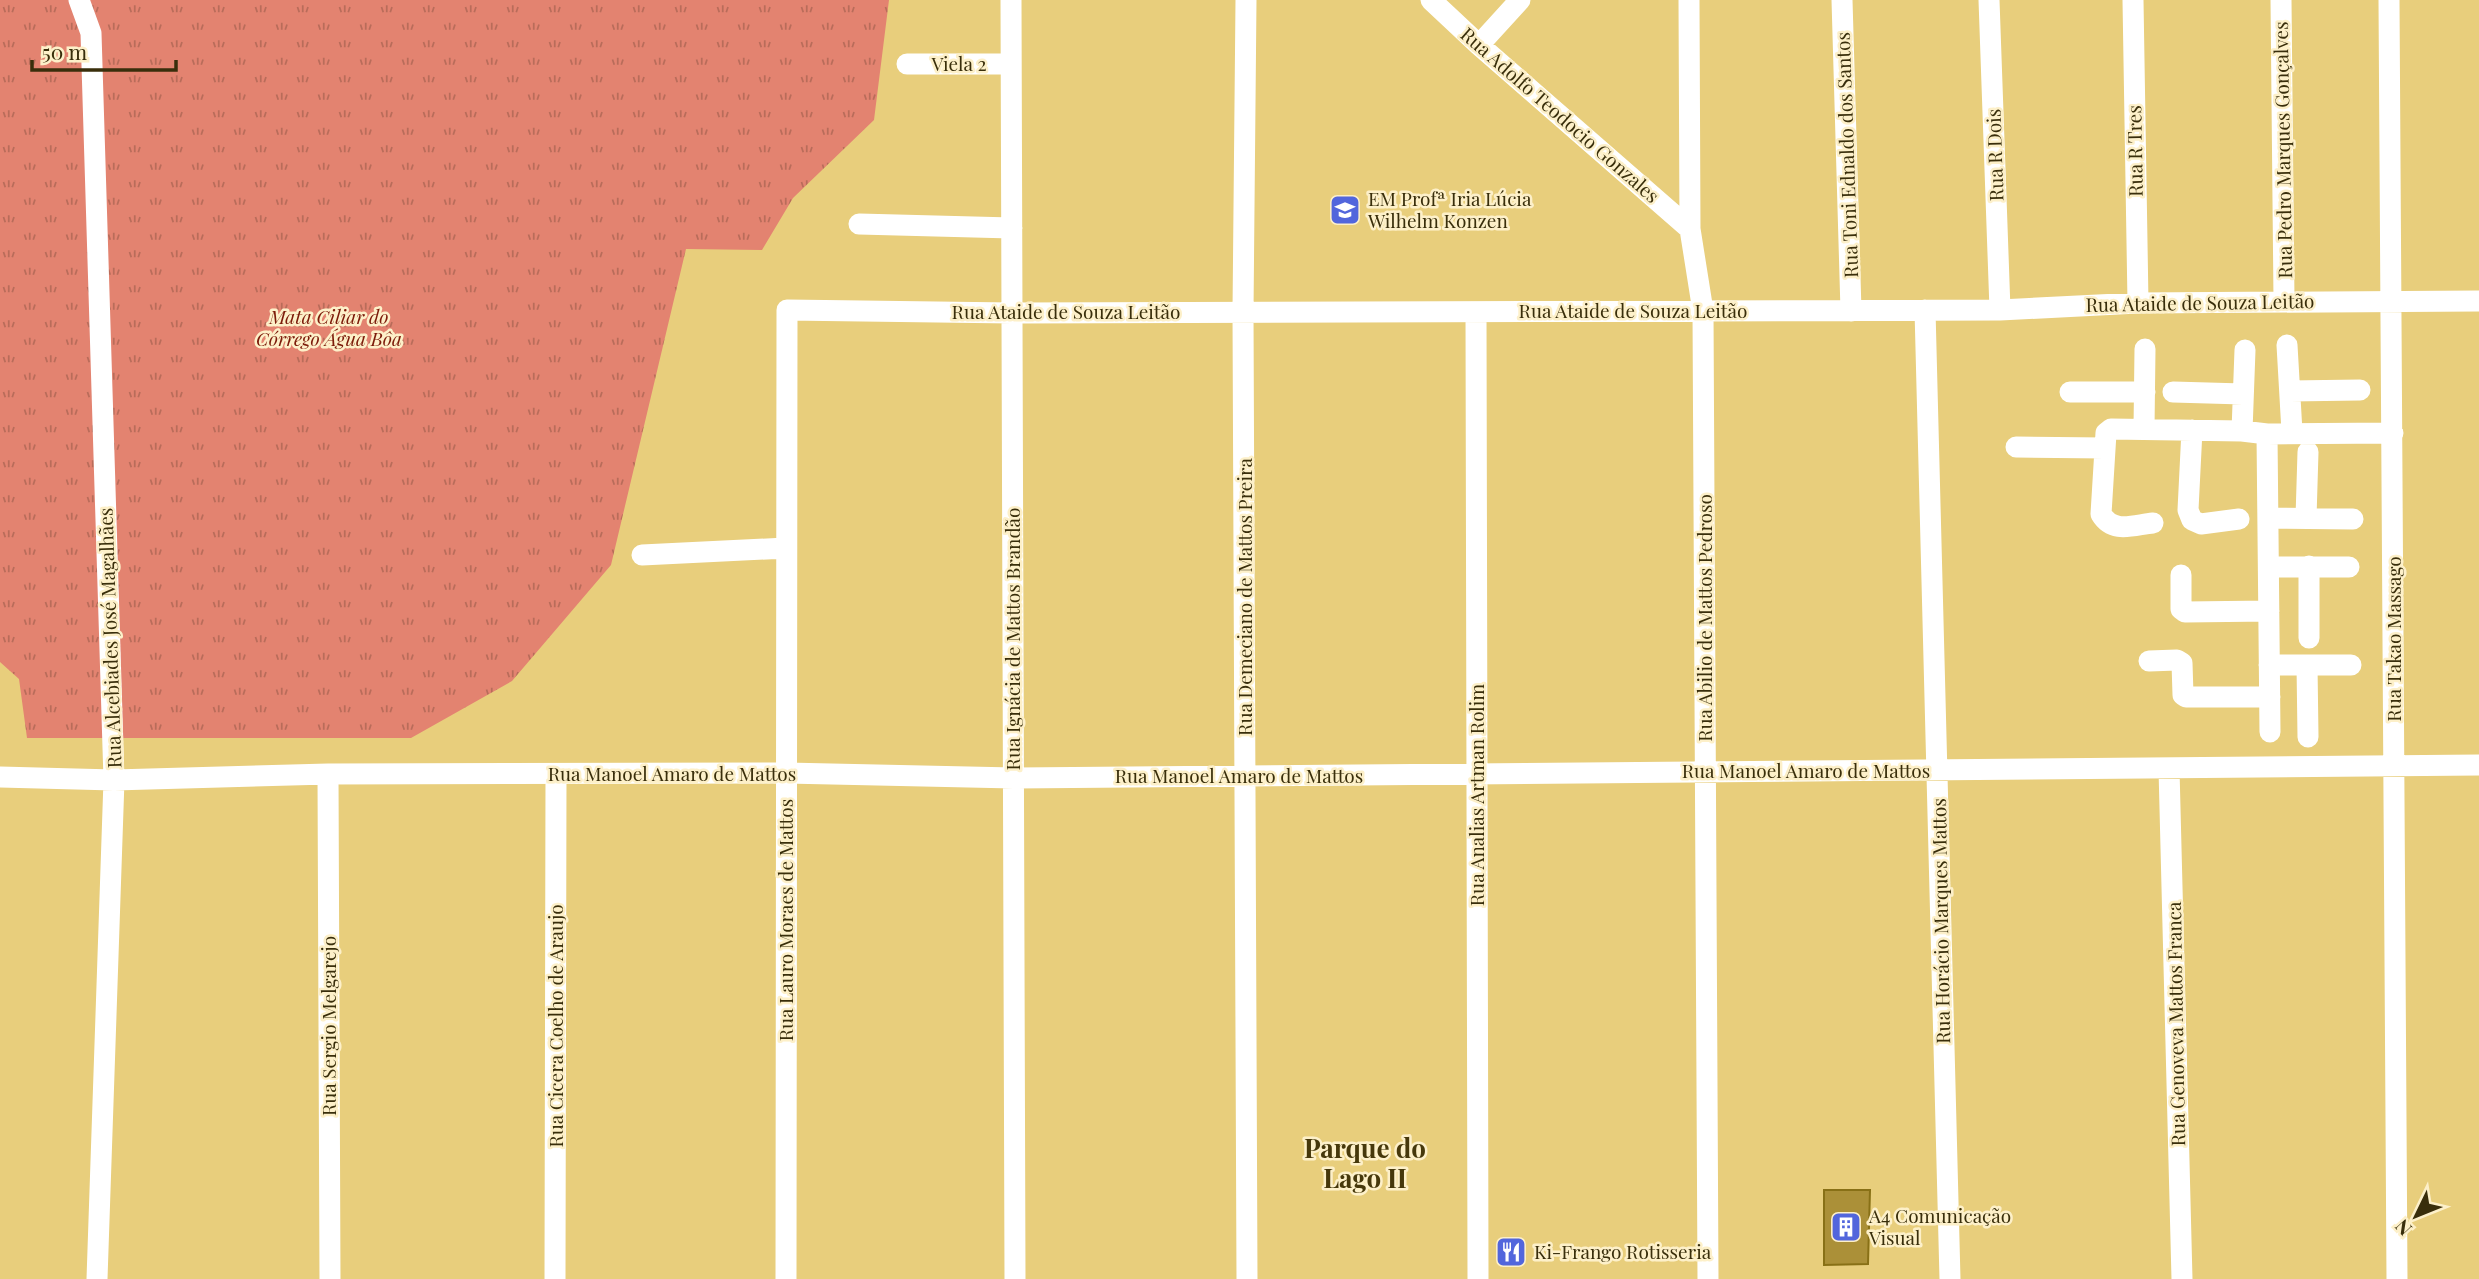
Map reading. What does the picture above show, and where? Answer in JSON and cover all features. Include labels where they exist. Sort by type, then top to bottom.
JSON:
[{"type":"street","name":"Rua Alcebiades José Magalhães","points":[[79,0],[91,33],[114,780],[97,1279]]},
{"type":"street","name":"Rua Ignácia de Mattos Brandão","points":[[1011,0],[1012,228],[1021,313],[1021,778],[1015,1279]]},
{"type":"street","name":"Rua Demeciano de Mattos Preira","points":[[1246,0],[1243,315],[1247,1279]]},
{"type":"street","name":"Rua Adolfo Teodocio Gonzales","points":[[1431,0],[1690,229]]},
{"type":"street","points":[[1474,39],[1520,0]]},
{"type":"street","name":"Rua Abilio de Mattos Pedroso","points":[[1689,0],[1690,229],[1703,311],[1708,1279]]},
{"type":"street","name":"Rua Toni Ednaldo dos Santos","points":[[1842,0],[1851,311]]},
{"type":"street","name":"Rua R Dois","points":[[1989,0],[2000,310]]},
{"type":"street","name":"Rua R Tres","points":[[2133,0],[2138,303]]},
{"type":"street","name":"Rua Pedro Marques Gonçalves","points":[[2281,0],[2284,300]]},
{"type":"street","name":"Rua Takao Massago","points":[[2389,0],[2397,1279]]},
{"type":"street","name":"Viela 2","points":[[907,64],[1011,64]]},
{"type":"street","points":[[859,224],[1012,228]]},
{"type":"street","name":"Rua Ataide de Souza Leitão","points":[[787,310],[1243,315],[2000,310],[2138,303],[2284,300],[2479,301]]},
{"type":"street","name":"Rua Lauro Moraes de Mattos","points":[[786,1279],[787,310]]},
{"type":"street","name":"Rua Horácio Marques Mattos","points":[[1925,310],[1950,1279]]},
{"type":"street","name":"Rua Analias Artman Rolim","points":[[1476,312],[1470,774],[1478,1279]]},
{"type":"street","points":[[2287,345],[2292,432]]},
{"type":"street","points":[[2144,429],[2145,349]]},
{"type":"street","points":[[2242,431],[2245,350]]},
{"type":"street","points":[[2290,391],[2360,390]]},
{"type":"street","points":[[2070,392],[2145,392]]},
{"type":"street","points":[[2173,392],[2243,394]]},
{"type":"street","points":[[2153,523],[2115,527],[2106,522],[2101,514],[2106,433],[2111,429],[2242,431],[2267,434],[2393,433]]},
{"type":"street","points":[[2192,430],[2188,510],[2192,520],[2201,524],[2239,519]]},
{"type":"street","points":[[2267,434],[2270,732]]},
{"type":"street","points":[[2016,447],[2105,448]]},
{"type":"street","points":[[2306,518],[2308,452]]},
{"type":"street","points":[[2269,518],[2353,519]]},
{"type":"street","points":[[642,555],[786,548]]},
{"type":"street","points":[[2269,566],[2349,567]]},
{"type":"street","points":[[2309,566],[2309,638]]},
{"type":"street","points":[[2181,576],[2181,609],[2185,612],[2269,611]]},
{"type":"street","points":[[2149,661],[2177,660],[2182,663],[2183,695],[2186,697],[2270,697]]},
{"type":"street","points":[[2269,665],[2351,665]]},
{"type":"street","points":[[2307,665],[2308,737]]},
{"type":"street","name":"Rua Manoel Amaro de Mattos","points":[[0,777],[114,780],[328,774],[786,773],[1021,778],[2479,765]]},
{"type":"street","name":"Rua Genoveva Mattos Franca","points":[[2169,769],[2182,1279]]},
{"type":"street","name":"Rua Sergio Melgarejo","points":[[328,774],[330,1279]]},
{"type":"street","name":"Rua Cicera Coelho de Araujo","points":[[555,1279],[556,774]]},
{"type":"green space","name":"Mata Ciliar do Córrego Água Bôa","points":[[0,0],[889,0],[874,120],[793,198],[762,250],[686,249],[611,565],[512,681],[411,738],[27,738],[19,679],[0,662]]},
{"type":"building","name":"A4 Comunicação Visual","points":[[1824,1190],[1870,1190],[1868,1264],[1824,1265]]},
{"type":"place","name":"EM Profª Iria Lúcia Wilhelm Konzen","points":[[1345,210]]},
{"type":"place","name":"A4 Comunicação Visual","points":[[1846,1227]]},
{"type":"place","name":"Ki-Frango Rotisseria","points":[[1511,1252]]},
{"type":"district","name":"Parque do Lago II","points":[[1365,1164]]}]
